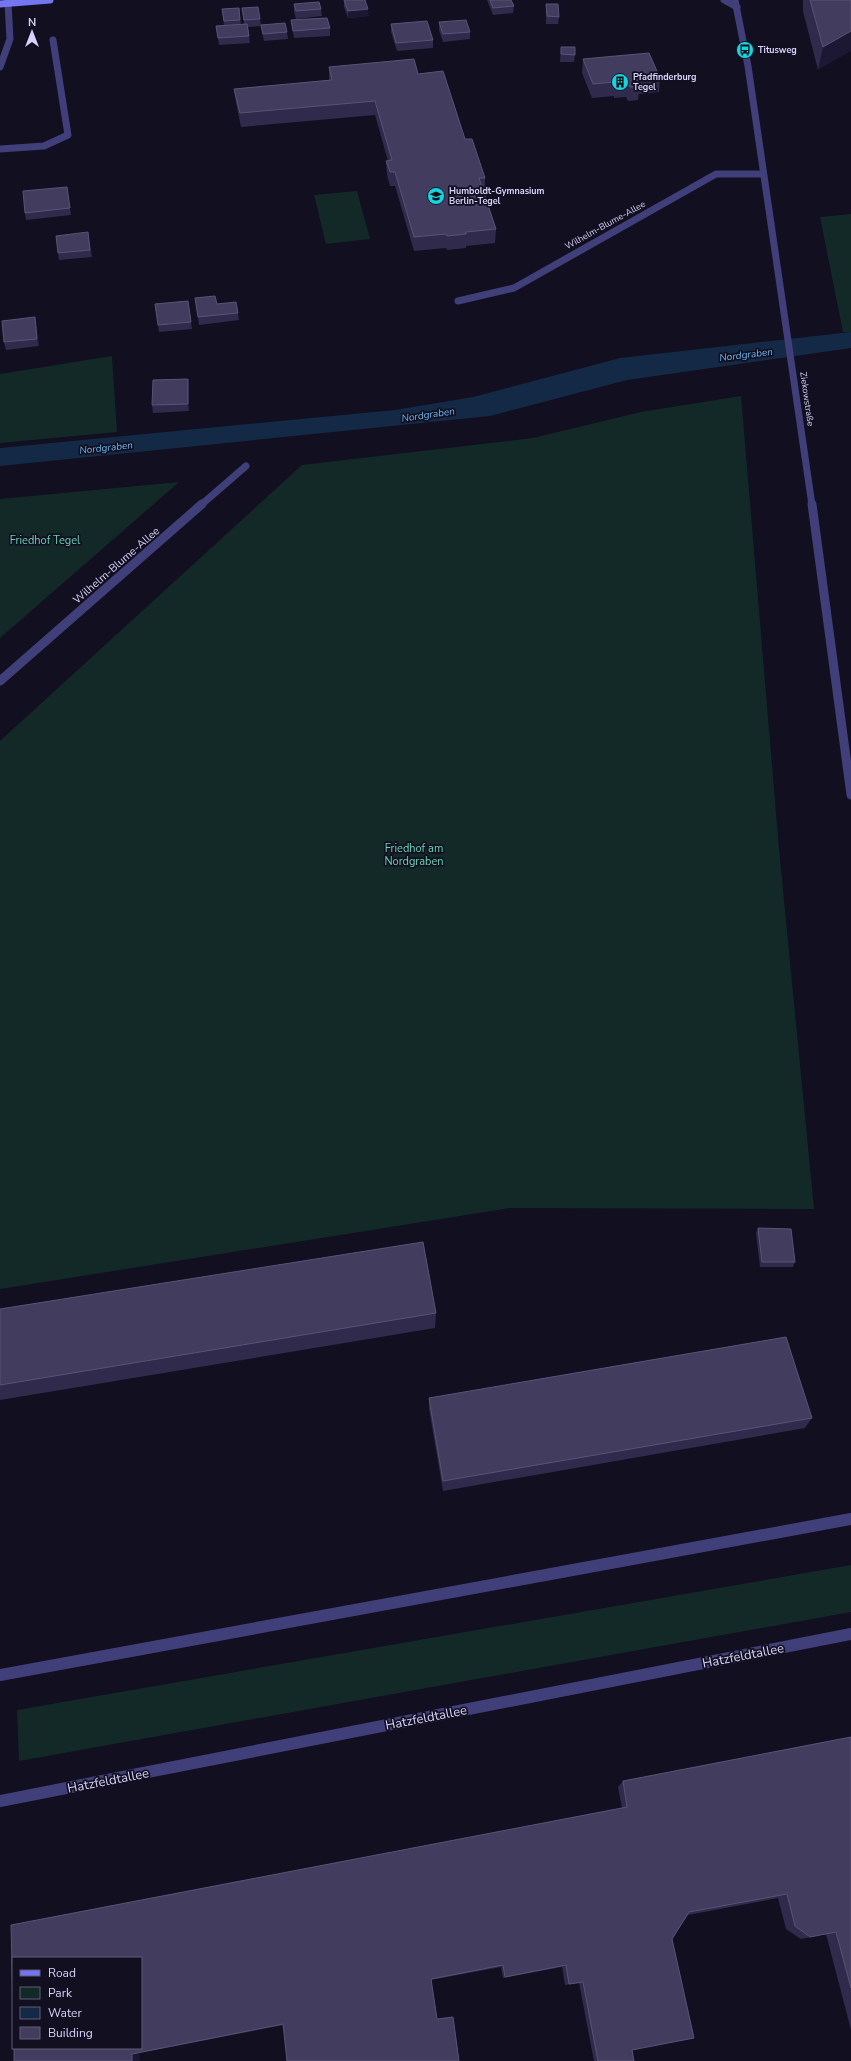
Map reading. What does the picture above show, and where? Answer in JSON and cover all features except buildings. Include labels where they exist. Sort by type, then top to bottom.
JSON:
[{"type":"main road","points":[[0,4],[50,0]]},
{"type":"street","points":[[724,0],[737,7]]},
{"type":"street","name":"Ziekowstraße","points":[[735,0],[747,60],[786,323],[851,795]]},
{"type":"street","points":[[0,67],[10,39],[8,3]]},
{"type":"street","points":[[0,149],[44,146],[68,135],[53,40]]},
{"type":"street","name":"Wilhelm-Blume-Allee","points":[[458,301],[514,288],[716,174],[763,174]]},
{"type":"street","name":"Wilhelm-Blume-Allee","points":[[0,681],[246,466]]},
{"type":"street","points":[[0,1675],[851,1519]]},
{"type":"street","name":"Hatzfeldtallee","points":[[0,1801],[851,1634]]},
{"type":"green space","points":[[357,191],[370,239],[326,244],[314,195]]},
{"type":"green space","points":[[851,214],[851,332],[843,332],[820,217]]},
{"type":"green space","points":[[112,356],[117,432],[0,443],[0,374]]},
{"type":"green space","name":"Friedhof am Nordgraben","points":[[741,396],[779,849],[814,1209],[510,1208],[0,1289],[0,741],[302,465],[533,438],[641,412]]},
{"type":"green space","name":"Friedhof Tegel","points":[[179,482],[0,638],[0,499]]},
{"type":"green space","points":[[851,1565],[851,1612],[19,1761],[17,1710]]},
{"type":"water","name":"Nordgraben","points":[[851,332],[851,348],[627,380],[490,416],[0,466],[0,448],[395,410],[473,397],[620,358]]},
{"type":"place","name":"Titusweg","points":[[745,50]]},
{"type":"place","name":"Pfadfinderburg Tegel","points":[[620,82]]},
{"type":"place","name":"Humboldt-Gymnasium Berlin-Tegel","points":[[436,196]]}]
